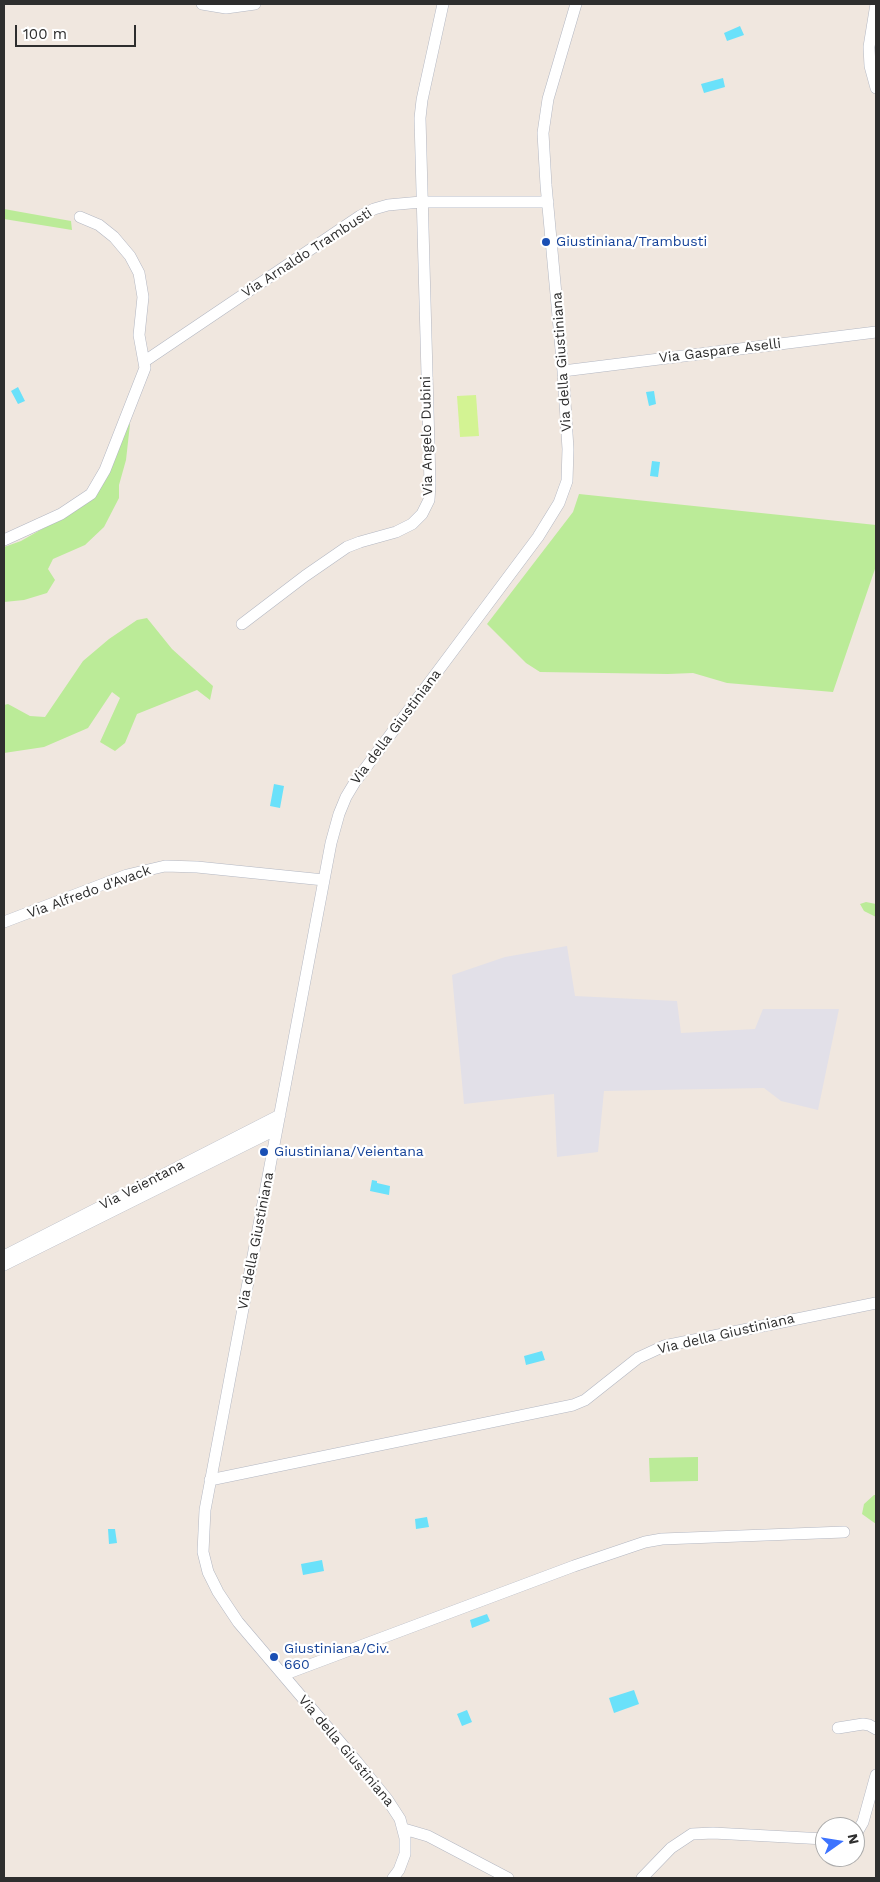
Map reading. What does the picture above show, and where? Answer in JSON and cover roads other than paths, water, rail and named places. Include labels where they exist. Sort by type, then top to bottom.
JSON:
[{"type":"street","points":[[202,4],[226,8],[254,4]]},
{"type":"street","name":"Via Angelo Dubini","points":[[242,624],[305,576],[347,548],[406,528],[418,520],[426,506],[430,484],[420,110],[443,4]]},
{"type":"street","name":"Via della Giustiniana","points":[[393,1878],[399,1870],[405,1854],[404,1829],[396,1811],[238,1622],[218,1592],[208,1572],[204,1559],[202,1538],[210,1480],[336,823],[350,789],[538,538],[559,503],[566,481],[568,465],[563,371],[543,146],[548,99],[576,4]]},
{"type":"street","points":[[876,4],[868,47],[870,66],[876,88]]},
{"type":"street","name":"Via Arnaldo Trambusti","points":[[145,361],[360,216],[380,207],[421,202],[548,202]]},
{"type":"street","points":[[4,540],[61,514],[86,498],[95,488],[105,470],[144,370],[145,361],[139,335],[143,297],[139,273],[130,256],[114,237],[99,225],[80,216]]},
{"type":"street","name":"Via Gaspare Aselli","points":[[563,371],[876,332]]},
{"type":"street","name":"Via Alfredo d'Avack","points":[[4,922],[126,875],[165,866],[197,867],[324,880]]},
{"type":"street","name":"Via Veientana","points":[[4,1256],[280,1115]]},
{"type":"street","name":"Via Veientana","points":[[4,1265],[277,1129]]},
{"type":"street","name":"Via della Giustiniana","points":[[210,1480],[573,1405],[585,1400],[638,1358],[664,1346],[876,1303]]},
{"type":"street","points":[[283,1675],[574,1566],[644,1542],[662,1539],[844,1532]]},
{"type":"street","points":[[838,1728],[863,1724],[876,1729]]},
{"type":"street","points":[[864,1817],[876,1776]]},
{"type":"street","points":[[404,1829],[428,1836],[508,1878]]},
{"type":"street","points":[[642,1878],[670,1848],[692,1834],[713,1833],[815,1838]]},
{"type":"water","points":[[740,26],[744,35],[727,41],[724,33]]},
{"type":"water","points":[[723,78],[725,87],[704,93],[701,84]]},
{"type":"water","points":[[18,387],[25,401],[18,404],[11,391]]},
{"type":"water","points":[[654,391],[656,404],[649,406],[646,392]]},
{"type":"water","points":[[652,461],[660,462],[658,477],[650,476]]},
{"type":"water","points":[[274,784],[284,786],[280,808],[270,806]]},
{"type":"water","points":[[372,1180],[390,1186],[389,1195],[370,1191]]},
{"type":"water","points":[[542,1351],[545,1360],[526,1365],[524,1356]]},
{"type":"water","points":[[427,1517],[429,1527],[416,1529],[415,1519]]},
{"type":"water","points":[[108,1529],[115,1529],[117,1543],[109,1544]]},
{"type":"water","points":[[322,1560],[324,1571],[303,1575],[301,1564]]},
{"type":"water","points":[[487,1614],[490,1621],[472,1628],[470,1620]]},
{"type":"water","points":[[634,1690],[639,1704],[614,1713],[609,1698]]},
{"type":"water","points":[[467,1710],[472,1722],[462,1726],[457,1714]]},
{"type":"place","name":"Giustiniana/Trambusti","points":[[546,242]]},
{"type":"place","name":"Giustiniana/Veientana","points":[[264,1152]]},
{"type":"place","name":"Giustiniana/Civ. 660","points":[[274,1657]]}]
